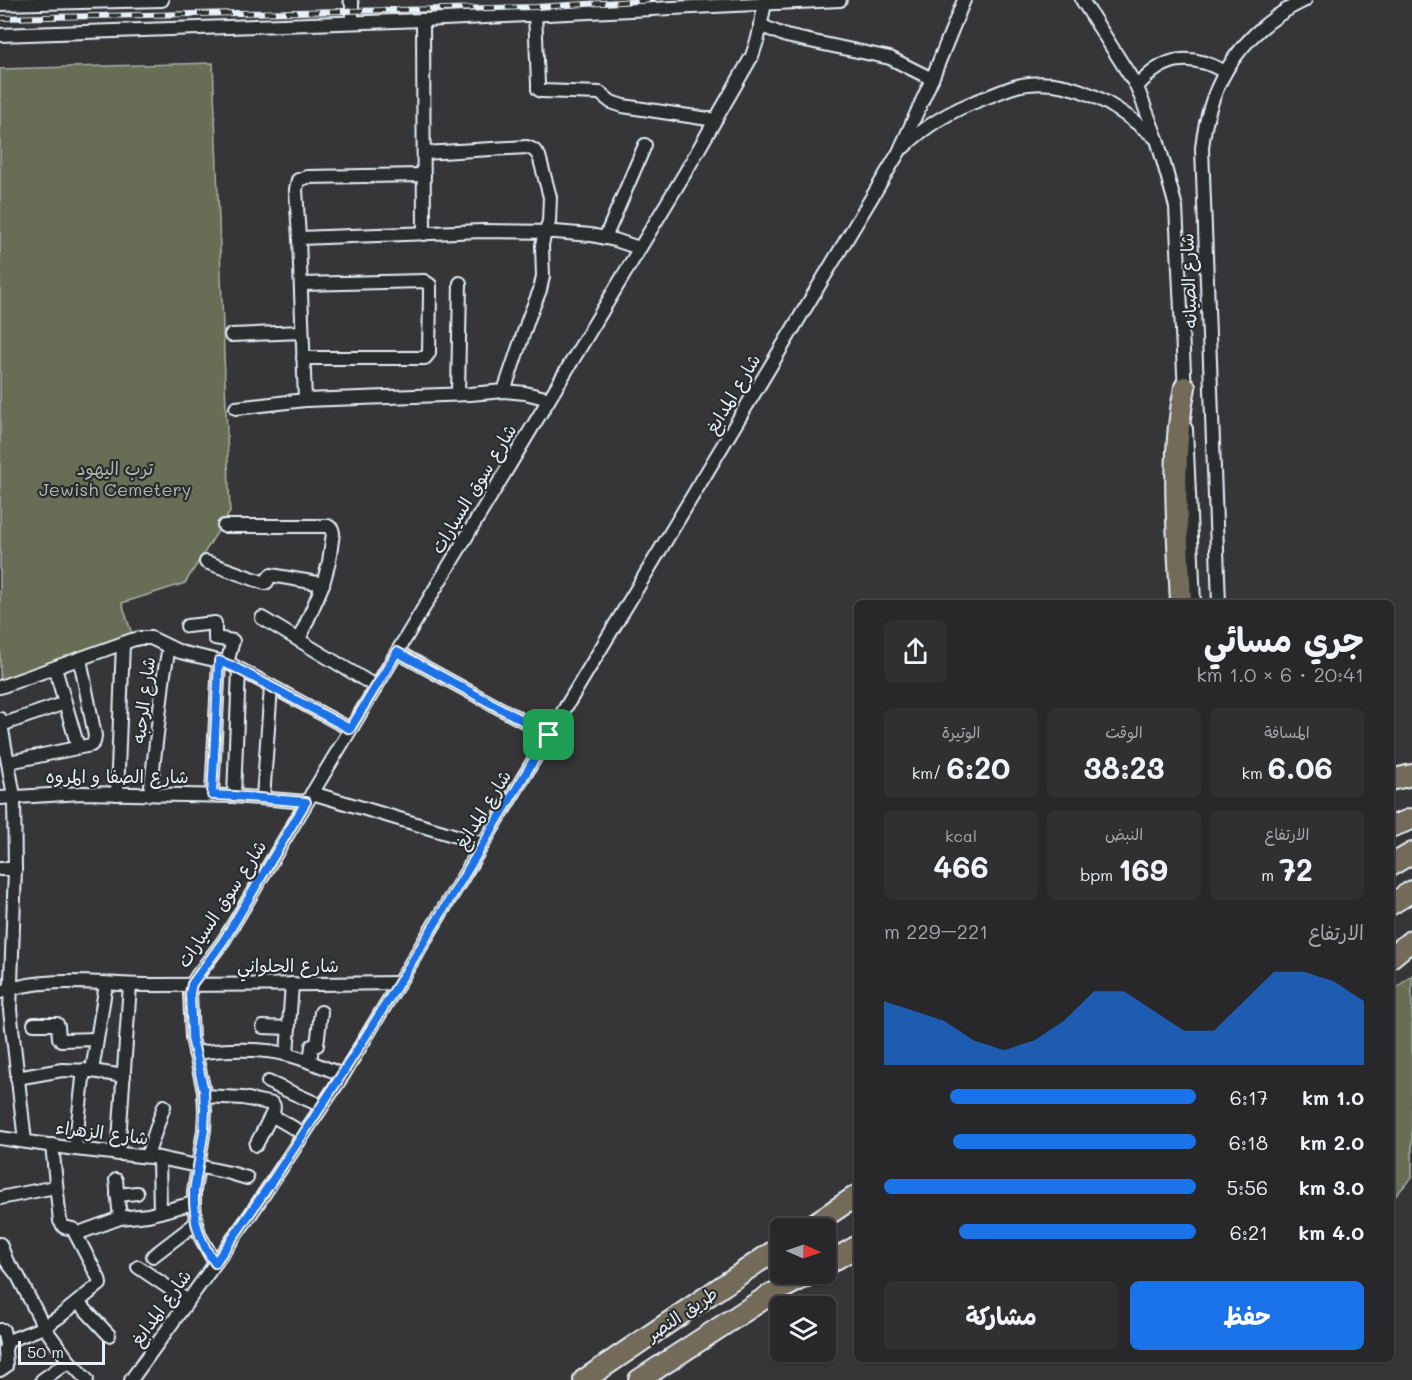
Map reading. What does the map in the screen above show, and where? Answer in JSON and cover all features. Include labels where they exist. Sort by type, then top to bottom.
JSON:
[{"type":"highway","points":[[1181,600],[1176,457],[1178,422],[1185,387]]},
{"type":"highway","points":[[1394,779],[1412,775]]},
{"type":"highway","points":[[1394,826],[1412,819]]},
{"type":"highway","points":[[1394,864],[1412,853]]},
{"type":"highway","points":[[1394,902],[1412,891]]},
{"type":"highway","points":[[1394,955],[1412,940]]},
{"type":"highway","points":[[823,1218],[854,1197]]},
{"type":"highway","points":[[836,1259],[854,1248]]},
{"type":"highway","name":"طريق النصر","points":[[584,1380],[770,1254]]},
{"type":"highway","name":"طريق النصر","points":[[639,1380],[768,1296],[791,1284]]},
{"type":"street","points":[[0,4],[162,0]]},
{"type":"street","points":[[350,0],[352,22]]},
{"type":"street","points":[[0,35],[423,20],[840,0]]},
{"type":"street","name":"شارع المدابغ","points":[[131,1380],[263,1196],[343,1075],[549,735],[899,152],[964,0]]},
{"type":"street","name":"شارع الصيانه","points":[[1082,0],[1137,87],[1157,139],[1176,207],[1194,600]]},
{"type":"street","name":"شارع الصيانه","points":[[1219,600],[1202,148],[1205,124],[1211,101],[1233,59],[1256,32],[1284,11],[1305,0]]},
{"type":"street","name":"شارع سوق السيارات","points":[[192,984],[224,940],[715,120],[752,56],[765,3]]},
{"type":"street","points":[[535,13],[538,89],[541,91],[600,93],[611,102],[623,106],[715,120]]},
{"type":"street","points":[[423,20],[424,234]]},
{"type":"street","points":[[760,25],[786,36],[890,58],[932,79]]},
{"type":"street","points":[[1137,87],[1148,74],[1162,65],[1178,60],[1194,60],[1210,64],[1225,72]]},
{"type":"street","name":"شارع المدابغ","points":[[899,152],[923,130],[954,111],[1019,85],[1032,84],[1070,87],[1096,96],[1119,110],[1157,139]]},
{"type":"street","points":[[605,238],[645,145]]},
{"type":"street","points":[[424,153],[527,147],[539,156],[550,197],[549,222],[542,245],[543,276],[504,391]]},
{"type":"street","points":[[305,400],[296,189],[298,180],[307,177],[424,175]]},
{"type":"street","points":[[299,238],[483,231],[545,232],[591,235],[639,248]]},
{"type":"street","points":[[301,284],[424,281],[430,285],[429,353],[425,358],[303,358]]},
{"type":"street","points":[[458,394],[460,283]]},
{"type":"street","points":[[231,335],[302,332]]},
{"type":"street","points":[[236,408],[305,400],[504,391],[549,399]]},
{"type":"street","points":[[224,526],[328,526],[331,528],[333,532],[323,584],[299,640]]},
{"type":"street","points":[[206,562],[265,583],[272,575],[323,584]]},
{"type":"street","points":[[262,618],[375,686]]},
{"type":"street","points":[[187,626],[215,623],[215,639],[233,641],[223,662],[212,795]]},
{"type":"street","points":[[0,687],[140,638],[147,638],[186,654],[223,662],[239,669],[350,729]]},
{"type":"street","points":[[117,794],[123,644]]},
{"type":"street","name":"شارع الرحبه","points":[[150,794],[169,647]]},
{"type":"street","points":[[397,652],[549,735]]},
{"type":"street","points":[[9,762],[93,744],[95,736],[80,659]]},
{"type":"street","points":[[55,668],[78,747]]},
{"type":"street","points":[[234,796],[239,669]]},
{"type":"street","points":[[263,798],[271,687]]},
{"type":"street","points":[[25,1142],[5,990],[15,869],[14,796],[1,722],[65,703]]},
{"type":"street","name":"شارع الصفا و المروه","points":[[0,798],[73,793],[309,797],[483,844]]},
{"type":"street","points":[[0,869],[15,869]]},
{"type":"street","name":"شارع الحلواني","points":[[5,990],[36,983],[56,982],[130,985],[398,983]]},
{"type":"street","points":[[75,1149],[88,1070],[97,1039],[106,984]]},
{"type":"street","points":[[192,984],[190,993],[192,1038],[204,1096],[204,1130],[194,1203],[200,1236],[215,1263]]},
{"type":"street","points":[[287,1054],[292,984]]},
{"type":"street","points":[[118,1154],[130,985]]},
{"type":"street","points":[[310,1062],[312,1046],[317,1045],[321,1012]]},
{"type":"street","points":[[34,1024],[58,1024],[61,1040],[97,1039]]},
{"type":"street","points":[[262,1027],[289,1028]]},
{"type":"street","points":[[195,1053],[239,1049],[287,1054],[343,1075]]},
{"type":"street","points":[[18,1078],[62,1070],[88,1070],[124,1076]]},
{"type":"street","points":[[268,1082],[322,1106]]},
{"type":"street","points":[[204,1096],[243,1098],[273,1104],[272,1114],[256,1145]]},
{"type":"street","points":[[160,1212],[153,1157],[164,1106]]},
{"type":"street","points":[[272,1114],[304,1134]]},
{"type":"street","name":"شارع الزهراء","points":[[0,1138],[153,1157],[247,1178]]},
{"type":"street","points":[[6,1344],[44,1328],[98,1286],[100,1281],[72,1228],[61,1224],[52,1145]]},
{"type":"street","points":[[116,1180],[120,1218]]},
{"type":"street","points":[[0,1198],[55,1187]]},
{"type":"street","points":[[117,1195],[137,1193]]},
{"type":"street","points":[[76,1234],[120,1218],[145,1216],[194,1203]]},
{"type":"street","points":[[153,1256],[196,1223]]},
{"type":"street","points":[[0,1244],[7,1262],[18,1276],[44,1328],[87,1380]]},
{"type":"street","points":[[138,1267],[188,1301]]},
{"type":"street","points":[[78,1302],[110,1335]]},
{"type":"street","points":[[0,1330],[3,1330],[6,1344],[6,1366],[0,1370]]},
{"type":"street","points":[[42,1380],[69,1361]]},
{"type":"green space","name":"ترب اليهود Jewish Cemetery","points":[[213,63],[230,512],[185,583],[122,603],[132,634],[0,680],[0,69]]},
{"type":"green space","points":[[1412,975],[1412,1177],[1394,1198],[1394,990]]},
{"type":"railway","points":[[0,18],[536,7],[653,0]]},
{"type":"route","points":[[397,652],[549,735],[343,1075],[250,1215],[215,1263],[200,1236],[194,1203],[205,1111],[204,1091],[192,1038],[190,993],[192,984],[218,950],[306,802],[212,795],[219,661],[225,662],[350,729],[397,652]]}]
